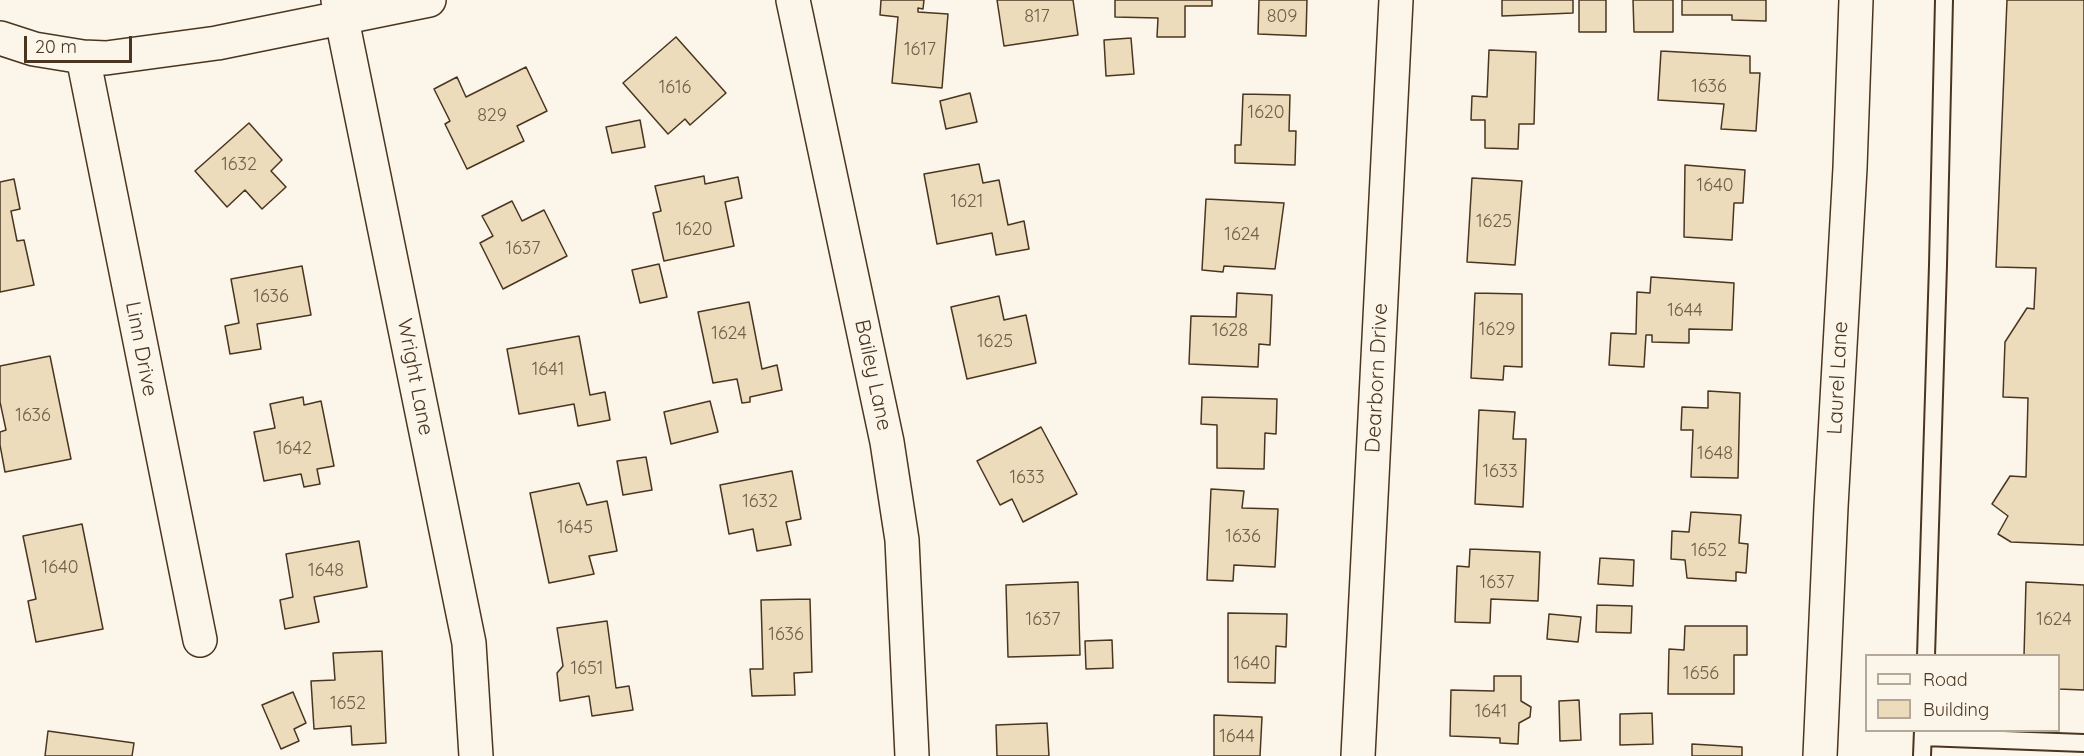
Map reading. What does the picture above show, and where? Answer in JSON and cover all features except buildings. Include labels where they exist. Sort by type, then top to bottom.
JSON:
[{"type":"street","points":[[0,38],[34,49],[83,57],[106,58],[217,43],[340,9],[429,0]]},
{"type":"street","name":"Bailey Lane","points":[[793,0],[887,442],[902,540],[912,756]]},
{"type":"street","name":"Dearborn Drive","points":[[1358,756],[1396,0]]},
{"type":"street","name":"Laurel Lane","points":[[1820,756],[1850,168],[1856,0]]},
{"type":"street","name":"Wright Lane","points":[[340,9],[469,643],[476,756]]},
{"type":"street","name":"Linn Drive","points":[[83,57],[200,640]]},
{"type":"lane","points":[[1926,654],[1944,0]]},
{"type":"lane","points":[[1922,756],[1923,734],[2084,743]]}]
